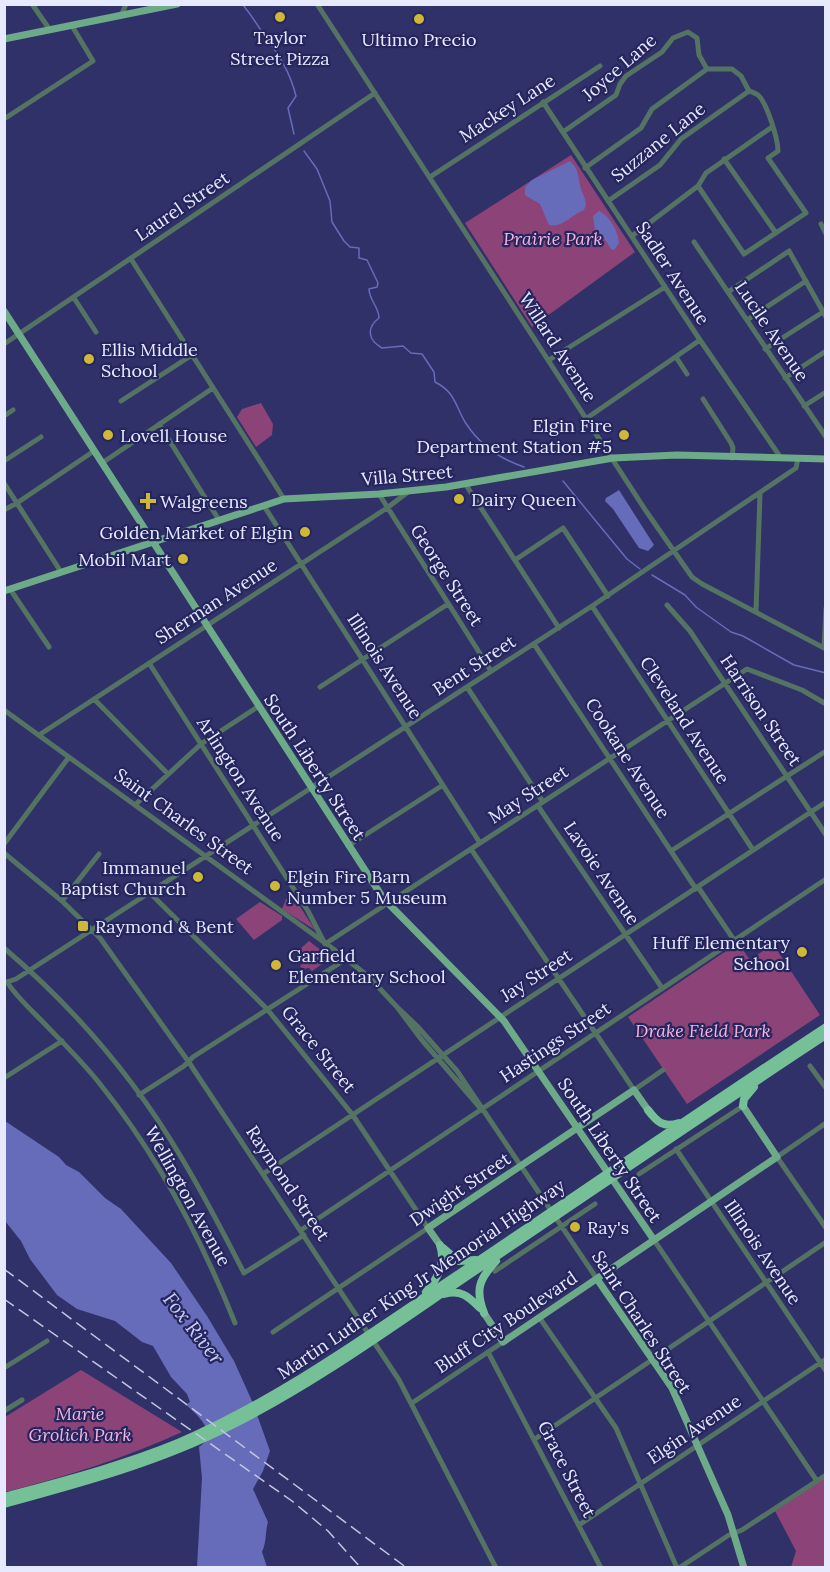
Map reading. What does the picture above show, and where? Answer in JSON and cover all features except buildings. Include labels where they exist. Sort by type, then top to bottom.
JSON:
[{"type":"highway","name":"Martin Luther King Jr Memorial Highway","points":[[622,1168],[686,1121],[825,1028]]},
{"type":"highway","name":"Martin Luther King Jr Memorial Highway","points":[[381,1330],[412,1305],[485,1256],[825,1035]]},
{"type":"highway","points":[[743,1106],[744,1098],[749,1091],[779,1070],[790,1059]]},
{"type":"highway","points":[[648,1110],[663,1125],[686,1121]]},
{"type":"highway","name":"Martin Luther King Jr Memorial Highway","points":[[4,1504],[121,1471],[179,1445],[299,1384],[381,1330],[437,1297],[510,1248],[539,1223]]},
{"type":"highway","points":[[440,1245],[458,1261],[474,1261],[485,1256]]},
{"type":"highway","points":[[412,1305],[428,1290],[438,1275],[442,1254],[440,1245]]},
{"type":"highway","points":[[484,1313],[479,1300],[482,1279],[488,1269],[510,1248]]},
{"type":"highway","points":[[437,1297],[450,1292],[459,1292],[472,1300],[484,1313]]},
{"type":"highway","name":"Martin Luther King Jr Memorial Highway","points":[[4,1497],[179,1445]]},
{"type":"main road","points":[[4,39],[177,4]]},
{"type":"main road","name":"South Liberty Street","points":[[4,311],[387,903],[500,1017],[654,1240]]},
{"type":"main road","name":"Villa Street","points":[[7,590],[284,499],[408,492],[466,485],[613,458],[656,455],[825,459]]},
{"type":"main road","points":[[634,1090],[648,1110]]},
{"type":"main road","name":"Dwight Street","points":[[428,1228],[634,1090]]},
{"type":"main road","points":[[743,1106],[777,1156]]},
{"type":"main road","name":"Bluff City Boulevard","points":[[503,1342],[777,1156]]},
{"type":"main road","name":"Grace Street","points":[[428,1228],[440,1245]]},
{"type":"main road","name":"Saint Charles Street","points":[[597,1279],[672,1388],[729,1515],[744,1568]]},
{"type":"main road","points":[[484,1313],[503,1342]]},
{"type":"street","points":[[32,4],[50,30]]},
{"type":"street","points":[[121,16],[126,4]]},
{"type":"street","name":"Willard Avenue","points":[[318,4],[674,553],[696,580],[825,648]]},
{"type":"street","points":[[4,109],[7,117],[93,61],[72,26]]},
{"type":"street","name":"Joyce Lane","points":[[563,132],[616,95],[626,76],[662,52],[678,34],[688,32],[698,38],[699,55],[707,69]]},
{"type":"street","name":"Mackey Lane","points":[[430,177],[600,66]]},
{"type":"street","points":[[585,168],[641,128],[652,109],[707,69],[732,69],[741,76],[749,91],[758,94],[765,106],[778,142],[778,151],[768,158],[806,213],[744,254],[698,186]]},
{"type":"street","name":"Suzzane Lane","points":[[608,201],[660,165],[668,158],[681,139],[749,91]]},
{"type":"street","name":"Laurel Street","points":[[4,344],[375,93]]},
{"type":"street","name":"Sadler Avenue","points":[[543,102],[781,458]]},
{"type":"street","points":[[632,236],[698,186],[706,173],[772,127]]},
{"type":"street","points":[[724,159],[776,233]]},
{"type":"street","points":[[821,224],[825,234]]},
{"type":"street","name":"Lucile Avenue","points":[[694,242],[784,378],[825,435]]},
{"type":"street","points":[[728,292],[789,250],[824,314],[765,349]]},
{"type":"street","points":[[130,259],[284,499]]},
{"type":"street","points":[[747,320],[806,281]]},
{"type":"street","points":[[549,360],[665,287]]},
{"type":"street","points":[[74,298],[96,332]]},
{"type":"street","points":[[586,418],[700,340]]},
{"type":"street","points":[[784,378],[825,351]]},
{"type":"street","points":[[121,401],[192,355]]},
{"type":"street","points":[[676,357],[687,375]]},
{"type":"street","points":[[102,463],[213,388]]},
{"type":"street","points":[[804,406],[825,392]]},
{"type":"street","points":[[703,399],[731,443],[732,458]]},
{"type":"street","points":[[4,416],[12,410]]},
{"type":"street","points":[[159,424],[219,520]]},
{"type":"street","points":[[4,460],[41,437]]},
{"type":"street","points":[[4,510],[94,450]]},
{"type":"street","name":"Bent Street","points":[[6,983],[150,893],[674,553],[796,468],[798,458]]},
{"type":"street","points":[[4,483],[61,572]]},
{"type":"street","points":[[466,485],[559,628]]},
{"type":"street","name":"Sherman Avenue","points":[[39,735],[387,508],[408,492]]},
{"type":"street","name":"George Street","points":[[379,494],[492,671]]},
{"type":"street","points":[[756,611],[760,494]]},
{"type":"street","name":"Illinois Avenue","points":[[264,506],[480,843]]},
{"type":"street","points":[[515,560],[563,528],[608,596]]},
{"type":"street","points":[[7,590],[49,647]]},
{"type":"street","points":[[320,687],[448,604]]},
{"type":"street","name":"Harrison Street","points":[[667,605],[690,631],[825,835]]},
{"type":"street","name":"Cleveland Avenue","points":[[592,606],[753,850]]},
{"type":"street","points":[[825,608],[825,648]]},
{"type":"street","name":"Cookane Avenue","points":[[534,644],[734,940]]},
{"type":"street","name":"Arlington Avenue","points":[[149,663],[308,911],[325,944]]},
{"type":"street","name":"May Street","points":[[325,944],[747,669],[802,690],[825,704]]},
{"type":"street","name":"Lavoie Avenue","points":[[467,687],[540,804],[662,987]]},
{"type":"street","points":[[94,699],[168,774]]},
{"type":"street","points":[[136,804],[201,744],[259,706]]},
{"type":"street","name":"Saint Charles Street","points":[[4,710],[136,804],[368,976],[397,1006],[417,1035],[440,1056],[482,1110],[597,1279]]},
{"type":"street","points":[[672,851],[825,751]]},
{"type":"street","points":[[4,844],[69,757]]},
{"type":"street","points":[[348,846],[443,785]]},
{"type":"street","name":"Jay Street","points":[[263,1173],[825,802]]},
{"type":"street","points":[[471,849],[634,1090]]},
{"type":"street","name":"Raymond Street","points":[[4,853],[92,929],[110,950],[188,1061],[390,1365],[412,1403],[496,1568]]},
{"type":"street","points":[[62,901],[99,854]]},
{"type":"street","name":"Hastings Street","points":[[244,1274],[538,1071],[825,879]]},
{"type":"street","name":"Grace Street","points":[[150,893],[267,1009],[352,1114],[428,1228]]},
{"type":"street","name":"Wellington Avenue","points":[[4,948],[30,970],[86,1029],[139,1095],[181,1156],[244,1274]]},
{"type":"street","points":[[139,1095],[346,959]]},
{"type":"street","name":"Wellington Avenue","points":[[6,983],[101,1085],[149,1153],[194,1232],[235,1323]]},
{"type":"street","points":[[4,1078],[62,1041]]},
{"type":"street","points":[[810,1066],[825,1088]]},
{"type":"street","name":"Dwight Street","points":[[634,1090],[663,1070]]},
{"type":"street","points":[[639,1174],[743,1106]]},
{"type":"street","name":"Bluff City Boulevard","points":[[777,1156],[825,1123]]},
{"type":"street","name":"Illinois Avenue","points":[[676,1149],[766,1282],[823,1360],[825,1371]]},
{"type":"street","points":[[777,1156],[825,1228]]},
{"type":"street","points":[[495,1271],[595,1204]]},
{"type":"street","name":"Dwight Street","points":[[273,1332],[428,1228]]},
{"type":"street","name":"South Liberty Street","points":[[654,1240],[817,1481]]},
{"type":"street","points":[[535,1439],[825,1242]]},
{"type":"street","points":[[539,1317],[616,1428],[678,1568],[742,1530],[825,1475]]},
{"type":"street","points":[[4,1368],[47,1341]]},
{"type":"street","name":"Bluff City Boulevard","points":[[412,1403],[503,1342]]},
{"type":"street","name":"Grace Street","points":[[488,1352],[601,1568]]},
{"type":"street","name":"Elgin Avenue","points":[[579,1525],[823,1360]]},
{"type":"street","points":[[5,1409],[22,1400]]},
{"type":"green space","name":"Prairie Park","points":[[571,155],[635,252],[532,327],[465,223]]},
{"type":"green space","points":[[261,403],[273,424],[272,435],[256,447],[237,417],[242,409]]},
{"type":"green space","points":[[294,897],[315,930],[282,909],[286,899]]},
{"type":"green space","points":[[260,902],[282,916],[282,920],[254,940],[236,919]]},
{"type":"green space","points":[[309,941],[331,958],[312,971],[309,968],[302,969],[300,966],[305,962],[299,953],[300,949]]},
{"type":"green space","name":"Drake Field Park","points":[[738,943],[750,960],[773,944],[820,1015],[687,1104],[628,1017]]},
{"type":"green space","name":"Marie Grolich Park","points":[[81,1370],[182,1432],[95,1466],[5,1492],[5,1417]]},
{"type":"green space","points":[[825,1478],[825,1567],[791,1567],[796,1551],[775,1511]]},
{"type":"water","points":[[570,161],[575,166],[586,205],[584,210],[563,223],[549,225],[540,204],[525,195],[525,187],[532,180]]},
{"type":"water","points":[[599,211],[610,220],[617,234],[619,243],[614,250],[595,230],[593,216]]},
{"type":"water","points":[[619,490],[654,545],[648,551],[639,548],[605,501]]},
{"type":"water","name":"Fox River","points":[[5,1121],[79,1172],[105,1198],[121,1209],[171,1263],[234,1361],[252,1401],[270,1451],[253,1489],[268,1522],[262,1552],[267,1567],[197,1567],[202,1478],[199,1447],[205,1442],[207,1431],[201,1419],[186,1405],[190,1402],[187,1394],[171,1377],[153,1346],[142,1342],[115,1321],[77,1309],[57,1295],[5,1221]]},
{"type":"waterway","points":[[242,4],[275,50],[291,79],[296,96],[288,108],[294,134]]},
{"type":"waterway","points":[[304,151],[317,169],[330,201],[332,222],[350,247],[359,248],[359,258],[367,260],[378,283],[377,287],[369,289],[379,318],[372,326],[371,338],[382,348],[403,346],[411,353],[422,354],[434,372],[435,382],[451,395],[465,422],[483,444],[498,455],[524,467]]},
{"type":"waterway","points":[[563,481],[627,559],[640,569]]},
{"type":"waterway","points":[[652,575],[685,595],[696,607],[731,632],[743,636],[794,665],[826,673]]},
{"type":"railway","points":[[4,1269],[407,1568]]},
{"type":"railway","points":[[4,1299],[292,1501],[328,1531],[361,1568]]},
{"type":"place","name":"Taylor Street Pizza","points":[[280,17]]},
{"type":"place","name":"Ultimo Precio","points":[[419,19]]},
{"type":"place","name":"Ellis Middle School","points":[[89,359]]},
{"type":"place","name":"Lovell House","points":[[108,435]]},
{"type":"place","name":"Elgin Fire Department Station #5","points":[[624,435]]},
{"type":"place","name":"Dairy Queen","points":[[459,499]]},
{"type":"place","name":"Walgreens","points":[[148,501]]},
{"type":"place","name":"Golden Market of Elgin","points":[[305,532]]},
{"type":"place","name":"Mobil Mart","points":[[183,559]]},
{"type":"place","name":"Immanuel Baptist Church","points":[[198,877]]},
{"type":"place","name":"Elgin Fire Barn Number 5 Museum","points":[[275,886]]},
{"type":"place","name":"Raymond & Bent","points":[[83,926]]},
{"type":"place","name":"Huff Elementary School","points":[[802,952]]},
{"type":"place","name":"Garfield Elementary School","points":[[276,965]]},
{"type":"place","name":"Ray's","points":[[575,1227]]}]
